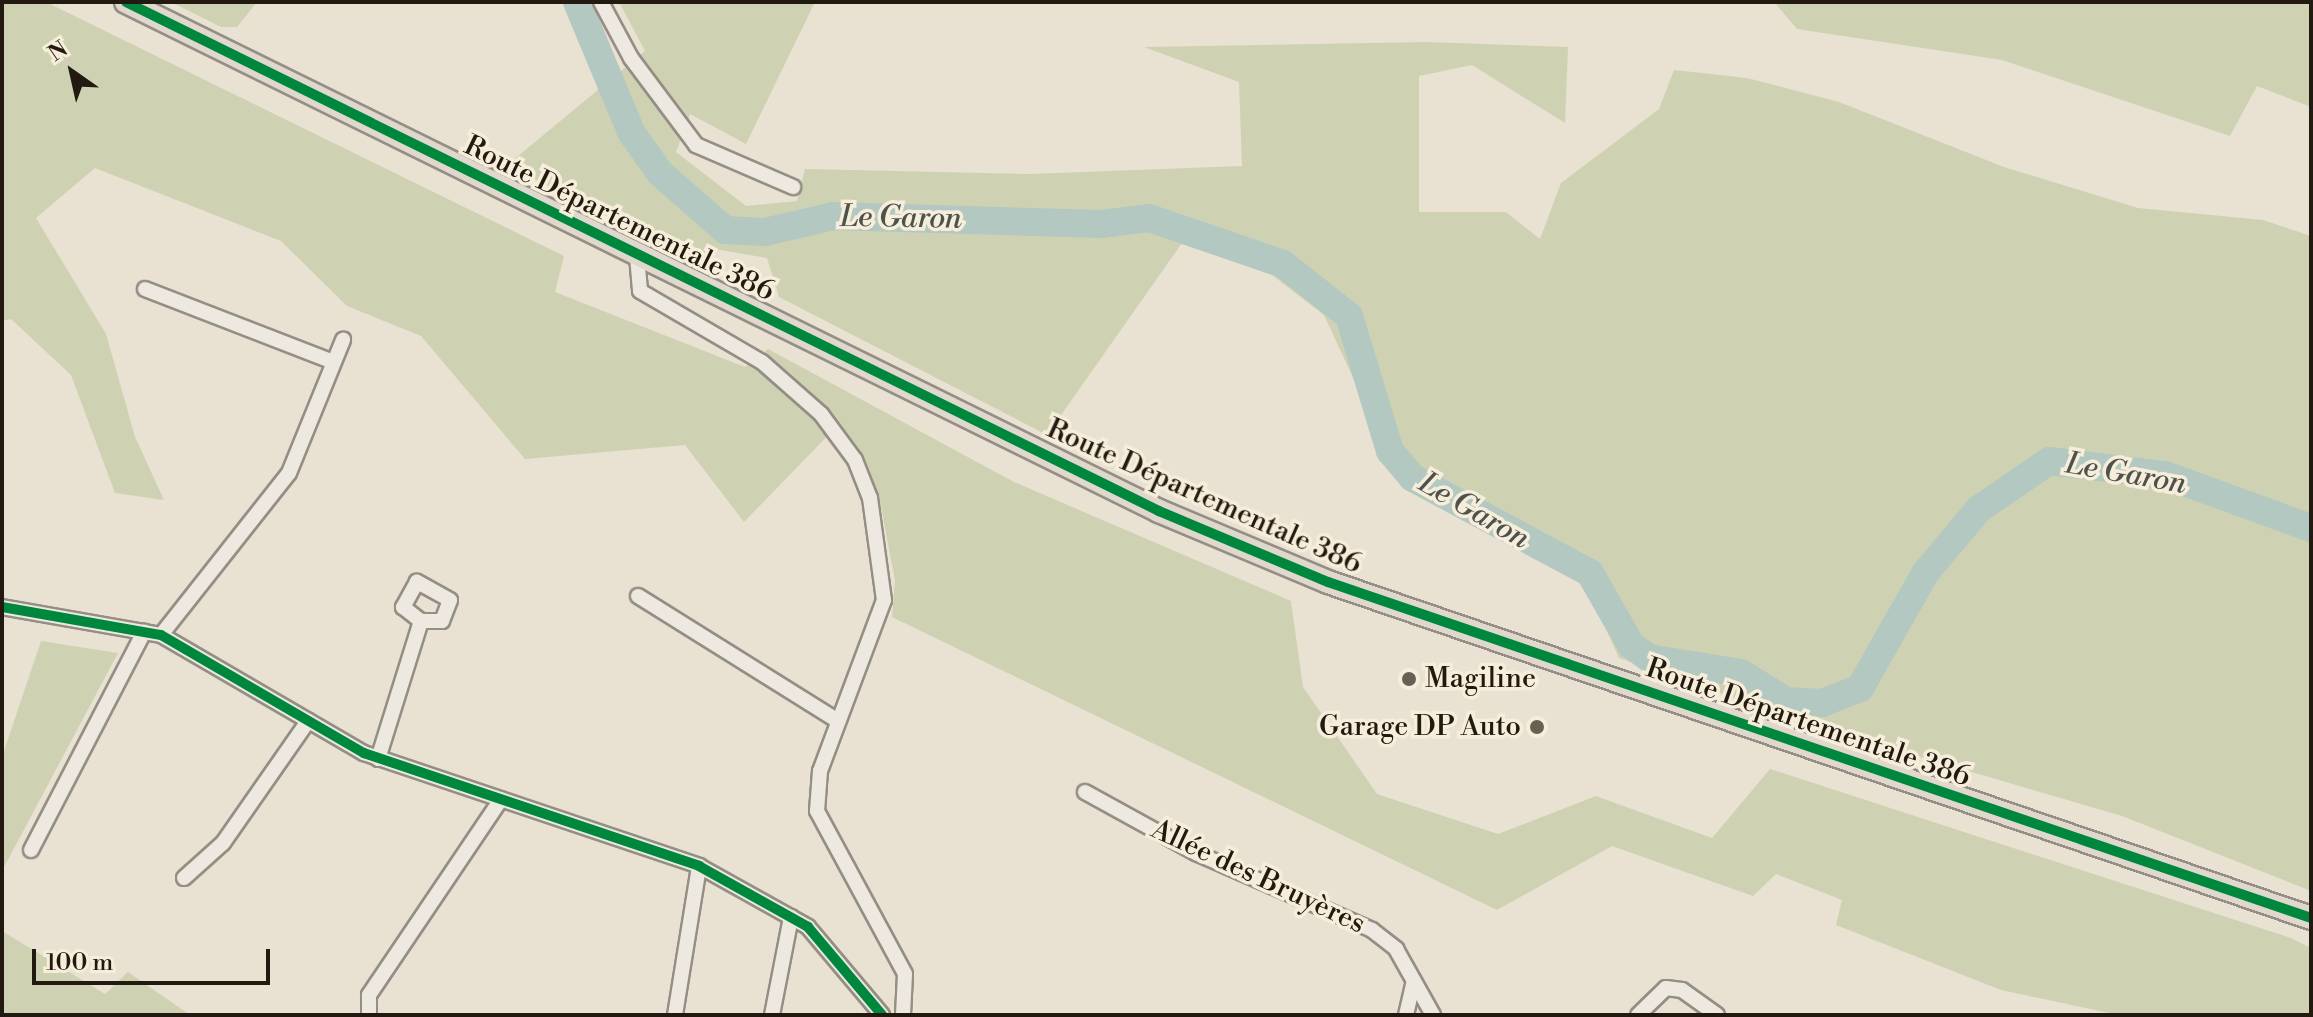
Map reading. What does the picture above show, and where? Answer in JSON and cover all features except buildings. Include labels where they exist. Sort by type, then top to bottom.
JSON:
[{"type":"main road","name":"Route Départementale 386","points":[[126,2],[1159,511],[1328,582],[2311,918]]},
{"type":"street","points":[[601,2],[631,58],[696,145],[793,187]]},
{"type":"street","points":[[637,256],[640,291],[762,362],[821,414],[855,460],[881,544],[884,600],[820,771],[817,811],[905,974],[903,1015]]},
{"type":"street","points":[[145,289],[333,362]]},
{"type":"street","points":[[161,635],[289,473],[343,340]]},
{"type":"street","points":[[638,596],[838,721]]},
{"type":"street","points":[[2,607],[161,635],[378,759],[699,866],[791,917],[828,944],[882,1015]]},
{"type":"street","points":[[378,759],[421,621]]},
{"type":"street","points":[[31,850],[144,632]]},
{"type":"street","points":[[184,878],[223,843],[308,721]]},
{"type":"street","name":"Allée des Bruyères","points":[[1085,792],[1196,853],[1372,930],[1396,949],[1433,1015]]},
{"type":"street","points":[[369,1015],[369,995],[501,799]]},
{"type":"street","points":[[675,1015],[699,866]]},
{"type":"street","points":[[772,1015],[791,917]]},
{"type":"street","points":[[1406,1015],[1414,981]]},
{"type":"street","points":[[1638,1015],[1666,988],[1682,990],[1717,1015]]},
{"type":"green space","points":[[2,2],[46,2],[564,256],[555,292],[745,367],[768,349],[1014,482],[1291,601],[1303,687],[1377,794],[1498,834],[1596,796],[1712,838],[1770,769],[2291,938],[2311,948],[2311,1015],[2118,1015],[2001,990],[1836,925],[1842,900],[1776,874],[1753,896],[1612,846],[1497,910],[892,617],[895,581],[881,506],[838,425],[744,522],[685,445],[525,459],[421,336],[347,306],[281,241],[95,168],[36,218],[106,334],[135,437],[164,500],[115,493],[71,375],[11,319],[2,321]]},
{"type":"green space","points":[[171,2],[257,2],[237,27],[221,27]]},
{"type":"green space","points":[[619,2],[815,2],[746,144],[690,114],[676,152],[746,206],[797,201],[805,169],[1030,174],[1242,166],[1239,82],[1144,47],[1427,42],[1568,47],[1565,123],[1472,65],[1419,76],[1419,212],[1506,212],[1540,239],[1561,183],[1659,109],[1674,70],[1747,78],[1839,102],[2004,167],[2138,208],[2263,220],[2311,236],[2311,891],[2122,816],[1808,724],[1619,658],[1582,576],[1435,504],[1392,462],[1324,315],[1268,272],[1182,243],[1047,435],[779,297],[767,258],[715,249],[702,265],[507,165],[645,51]]},
{"type":"green space","points":[[1774,2],[2311,2],[2311,107],[2257,86],[2230,136],[2002,60],[1797,29]]},
{"type":"green space","points":[[41,641],[118,653],[2,871],[2,757]]},
{"type":"green space","points":[[2,931],[105,994],[128,972],[190,1015],[2,1015]]},
{"type":"waterway","name":"Le Garon","points":[[577,2],[631,132],[660,173],[725,230],[765,232],[833,216],[1101,224],[1149,218],[1283,264],[1349,316],[1390,451],[1413,478],[1590,573],[1631,645],[1649,658],[1741,673],[1786,701],[1822,703],[1860,688],[1926,572],[1979,509],[2049,461],[2165,475],[2311,528]]},
{"type":"cycle path","points":[[126,2],[1159,511],[1328,582],[2311,918]]},
{"type":"cycle path","points":[[2,607],[161,635],[364,753],[699,866],[808,927],[882,1015]]},
{"type":"place","name":"Magiline","points":[[1409,679]]},
{"type":"place","name":"Garage DP Auto","points":[[1537,727]]}]
